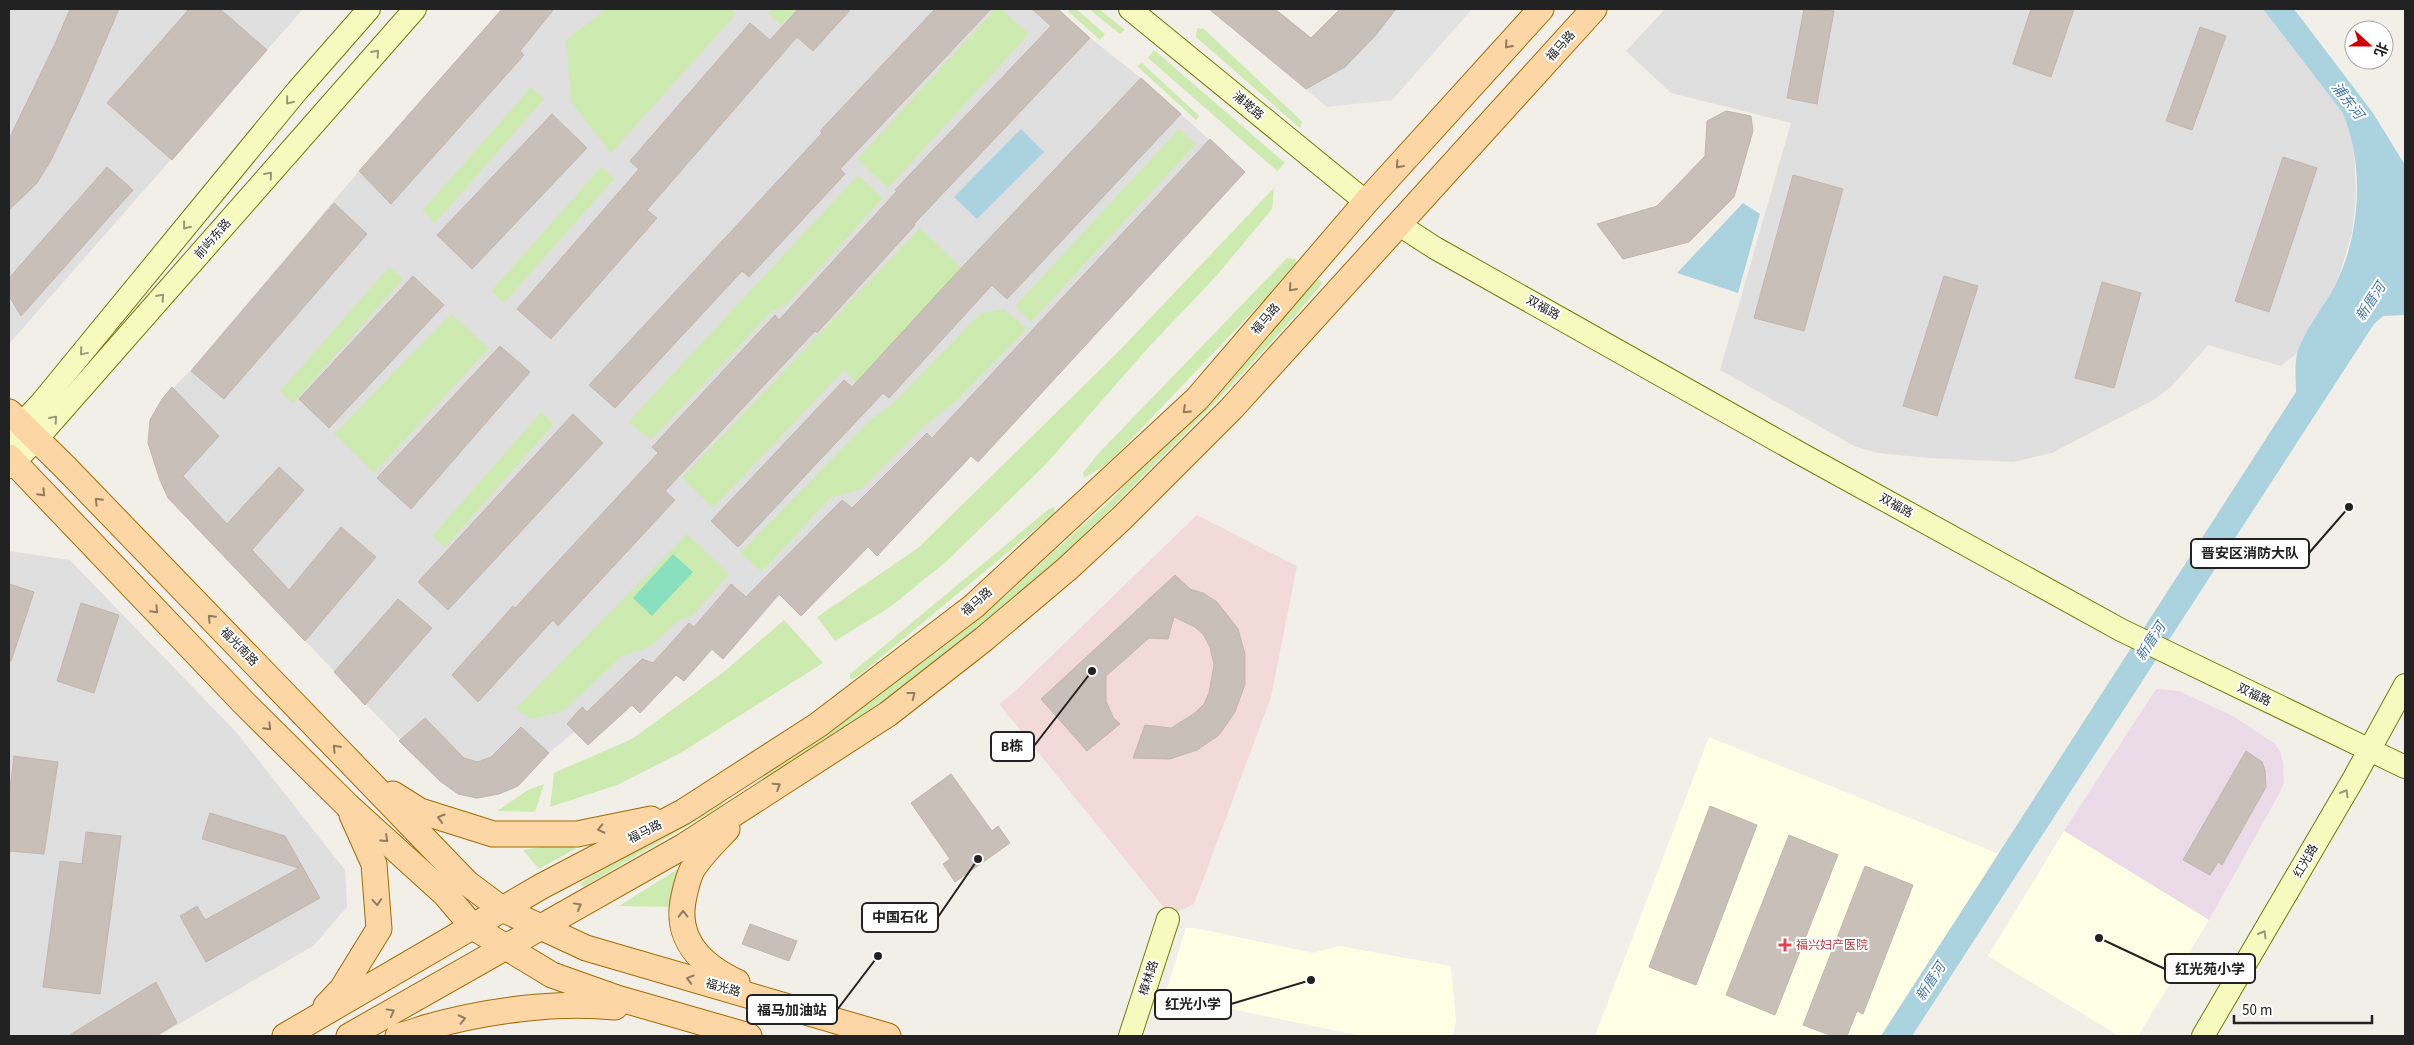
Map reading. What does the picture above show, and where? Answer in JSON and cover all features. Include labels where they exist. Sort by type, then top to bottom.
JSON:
[{"type":"main road","name":"福马路","points":[[285,1036],[473,928],[502,909],[683,812],[825,720],[974,606],[1197,399],[1366,202],[1541,9]]},
{"type":"main road","name":"福马路","points":[[349,1036],[684,846],[888,714],[984,639],[1123,518],[1232,408],[1594,9]]},
{"type":"main road","name":"福光南路","points":[[19,428],[71,473],[362,775],[456,889]]},
{"type":"main road","points":[[10,462],[244,703],[348,806],[456,889],[473,928],[552,975],[591,990],[749,1036]]},
{"type":"main road","points":[[362,775],[420,811],[494,834],[577,834],[683,812]]},
{"type":"main road","points":[[752,802],[691,872],[683,902],[682,918],[684,930],[694,951],[709,966],[724,976],[792,1008]]},
{"type":"main road","points":[[315,1019],[342,989],[379,929],[374,864],[348,806]]},
{"type":"main road","name":"福光路","points":[[456,889],[502,909],[538,928],[586,948],[888,1036]]},
{"type":"main road","points":[[398,1036],[464,1018],[544,1008],[602,1005],[665,1011]]},
{"type":"street","name":"前屿东路","points":[[10,462],[19,428],[297,92],[369,9]]},
{"type":"street","name":"前屿东路","points":[[19,428],[415,9]]},
{"type":"street","name":"浦墘路","points":[[1130,9],[1366,202]]},
{"type":"street","name":"双福路","points":[[1398,224],[1444,252],[1794,450],[2121,630],[2405,767]]},
{"type":"street","name":"红光路","points":[[2203,1036],[2354,778],[2405,685]]},
{"type":"street","name":"樟林路","points":[[1130,1036],[1168,919]]},
{"type":"shaded area","points":[[9,9],[303,9],[9,344]]},
{"type":"shaded area","points":[[502,9],[1058,9],[1090,38],[1141,78],[1245,172],[978,462],[971,456],[877,556],[868,547],[801,616],[780,595],[723,659],[712,650],[684,681],[676,676],[640,713],[631,705],[588,745],[574,732],[549,753],[518,786],[499,794],[477,799],[458,794],[440,781],[168,498],[148,443],[150,420],[162,399],[191,370],[359,171]]},
{"type":"shaded area","points":[[1395,9],[1472,9],[1392,100],[1327,107],[1306,89],[1345,67],[1375,36]]},
{"type":"shaded area","points":[[1665,9],[2263,9],[2342,112],[2354,144],[2356,196],[2352,233],[2339,277],[2298,352],[2281,366],[2208,345],[2172,386],[2155,399],[2052,453],[2013,462],[1928,458],[1879,453],[1856,447],[1720,370],[1791,123],[1671,93],[1626,51]]},
{"type":"shaded area","points":[[1197,515],[1297,566],[1271,697],[1194,904],[1170,915],[999,704],[1012,694]]},
{"type":"shaded area","points":[[9,551],[70,560],[236,732],[345,870],[347,907],[313,946],[158,1036],[9,1036]]},
{"type":"shaded area","points":[[2156,689],[2179,691],[2233,716],[2274,743],[2280,751],[2283,762],[2284,782],[2280,792],[2209,920],[2064,831]]},
{"type":"shaded area","name":"福兴妇产医院","points":[[1709,737],[1999,854],[1880,1036],[1595,1036]]},
{"type":"shaded area","points":[[2064,831],[2209,920],[2138,1036],[2119,1036],[1988,956]]},
{"type":"shaded area","points":[[1186,928],[1196,928],[1313,953],[1339,946],[1451,966],[1456,1020],[1453,1036],[1361,1036],[1165,995]]},
{"type":"green space","points":[[606,9],[731,9],[736,14],[611,153],[571,102],[566,40]]},
{"type":"green space","points":[[772,9],[796,9],[781,25],[768,14]]},
{"type":"green space","points":[[995,9],[1001,9],[1029,34],[888,188],[857,159]]},
{"type":"green space","points":[[1076,9],[1105,34],[1100,40],[1068,11]]},
{"type":"green space","points":[[1089,9],[1099,9],[1125,30],[1120,34]]},
{"type":"green space","points":[[1197,28],[1204,29],[1293,113],[1302,122],[1300,128],[1196,37]]},
{"type":"green space","points":[[1154,50],[1285,163],[1277,171],[1148,58]]},
{"type":"green space","points":[[1142,63],[1199,116],[1196,120],[1137,66]]},
{"type":"green space","points":[[531,87],[544,99],[435,223],[422,211]]},
{"type":"green space","points":[[1179,129],[1196,144],[1031,322],[1015,306]]},
{"type":"green space","points":[[601,167],[614,179],[504,303],[491,291]]},
{"type":"green space","points":[[858,175],[883,198],[786,305],[771,312],[651,440],[628,422]]},
{"type":"green space","points":[[1274,188],[1272,209],[1218,274],[1148,348],[1047,463],[947,561],[890,607],[835,641],[817,617],[918,548],[1118,352]]},
{"type":"green space","points":[[920,228],[963,269],[856,382],[844,370],[713,508],[682,478]]},
{"type":"green space","points":[[1287,258],[1295,259],[1297,264],[1284,279],[1107,464],[1084,478],[1083,473],[1096,456]]},
{"type":"green space","points":[[389,267],[403,279],[293,403],[280,391]]},
{"type":"green space","points":[[1314,279],[1320,280],[1322,284],[1238,378],[1097,522],[1022,593],[945,657],[884,701],[821,743],[757,782],[791,753],[843,718],[986,613],[1110,501]]},
{"type":"green space","points":[[1004,309],[1027,329],[955,402],[923,427],[861,489],[830,498],[762,572],[740,553],[870,420],[889,407],[981,313]]},
{"type":"green space","points":[[451,314],[489,348],[374,473],[334,434]]},
{"type":"green space","points":[[541,412],[554,424],[445,547],[432,536]]},
{"type":"green space","points":[[1054,507],[1055,513],[856,678],[850,679],[850,674],[1049,509]]},
{"type":"green space","points":[[687,534],[729,574],[692,616],[679,620],[651,646],[622,656],[563,711],[531,719],[516,708]]},
{"type":"green space","points":[[673,554],[693,572],[652,616],[633,598]]},
{"type":"green space","points":[[784,620],[823,663],[682,752],[617,785],[550,807],[554,773],[632,739],[725,671]]},
{"type":"green space","points":[[544,784],[535,812],[497,811],[528,790]]},
{"type":"green space","points":[[722,801],[723,805],[583,887],[580,883]]},
{"type":"green space","points":[[567,843],[573,845],[575,849],[539,869],[523,850]]},
{"type":"green space","points":[[692,860],[675,907],[619,906]]},
{"type":"water","points":[[2263,9],[2294,9],[2373,113],[2405,165],[2405,315],[2383,316],[2374,324],[1912,1036],[1881,1036],[2296,392],[2298,350],[2339,277],[2352,237],[2357,194],[2357,172],[2349,131],[2342,112]]},
{"type":"water","points":[[1021,129],[1044,152],[977,219],[954,197]]},
{"type":"water","points":[[1743,203],[1760,214],[1738,293],[1677,273]]},
{"type":"building","points":[[70,9],[119,9],[79,102],[50,162],[37,183],[9,210],[9,139]]},
{"type":"building","points":[[189,9],[220,9],[267,50],[172,160],[107,103]]},
{"type":"building","points":[[502,9],[554,9],[520,51],[524,55],[391,204],[359,171]]},
{"type":"building","points":[[798,9],[851,9],[813,51],[797,37],[647,210],[657,218],[551,339],[517,309],[639,169],[630,161],[750,23],[770,40]]},
{"type":"building","points":[[935,9],[991,9],[840,169],[845,174],[749,277],[742,271],[615,408],[589,385],[822,133],[820,131]]},
{"type":"building","points":[[1032,9],[1058,9],[1090,38],[914,224],[817,333],[815,331],[665,491],[675,500],[558,626],[553,620],[478,702],[452,675],[513,606],[515,608],[658,453],[652,447],[775,315],[779,320],[897,191],[895,190],[1051,26]]},
{"type":"building","points":[[1209,9],[1275,9],[1311,38],[1340,9],[1396,9],[1375,36],[1345,67],[1306,89]]},
{"type":"building","points":[[1804,9],[1834,11],[1817,104],[1787,98]]},
{"type":"building","points":[[2031,9],[2074,9],[2051,77],[2013,64]]},
{"type":"building","points":[[2200,27],[2226,36],[2192,130],[2166,121]]},
{"type":"building","points":[[1141,78],[1181,114],[1007,299],[992,285],[889,398],[883,393],[738,547],[711,521],[844,380],[852,387],[950,280]]},
{"type":"building","points":[[1726,111],[1751,116],[1753,131],[1734,197],[1689,242],[1623,259],[1597,224],[1657,206],[1705,156],[1707,121]]},
{"type":"building","points":[[552,114],[587,148],[472,269],[437,235]]},
{"type":"building","points":[[1210,139],[1245,172],[978,462],[971,456],[877,556],[868,547],[801,616],[779,594],[723,659],[712,649],[684,681],[676,675],[640,713],[632,705],[588,745],[567,724],[582,707],[587,712],[642,659],[653,663],[689,623],[694,627],[731,584],[746,597],[842,500],[852,508],[927,433],[932,438]]},
{"type":"building","points":[[2283,157],[2317,168],[2269,312],[2235,301]]},
{"type":"building","points":[[107,167],[133,190],[21,316],[9,296],[9,278]]},
{"type":"building","points":[[1793,175],[1843,189],[1804,331],[1754,318]]},
{"type":"building","points":[[334,203],[367,234],[224,399],[191,371]]},
{"type":"building","points":[[413,276],[444,305],[329,428],[299,399]]},
{"type":"building","points":[[1944,276],[1978,286],[1937,416],[1903,406]]},
{"type":"building","points":[[2102,282],[2141,293],[2114,388],[2075,378]]},
{"type":"building","points":[[500,346],[530,372],[411,509],[377,478]]},
{"type":"building","points":[[172,387],[219,436],[183,476],[227,524],[279,467],[304,490],[252,550],[289,590],[341,527],[376,557],[305,641],[168,498],[148,443],[150,420],[162,399]]},
{"type":"building","points":[[573,414],[603,443],[448,610],[418,582]]},
{"type":"building","points":[[1175,575],[1190,589],[1203,593],[1217,602],[1238,629],[1245,654],[1245,684],[1235,712],[1219,735],[1197,750],[1170,759],[1133,758],[1145,725],[1171,728],[1195,713],[1204,704],[1209,693],[1214,665],[1210,647],[1203,634],[1195,627],[1174,617],[1168,639],[1149,638],[1106,676],[1106,701],[1113,717],[1120,724],[1087,751],[1041,699]]},
{"type":"building","points":[[9,584],[34,592],[11,661],[9,661]]},
{"type":"building","points":[[398,599],[432,628],[365,705],[334,672]]},
{"type":"building","points":[[81,603],[119,615],[94,693],[57,681]]},
{"type":"building","points":[[425,718],[464,758],[478,762],[491,757],[521,727],[549,753],[518,786],[499,794],[477,798],[458,794],[440,781],[399,741]]},
{"type":"building","points":[[2246,751],[2262,762],[2265,770],[2266,787],[2222,865],[2218,862],[2210,875],[2183,860]]},
{"type":"building","points":[[14,756],[58,762],[44,854],[9,851],[9,797]]},
{"type":"building","points":[[951,774],[992,831],[998,826],[1010,843],[955,882],[943,864],[950,859],[911,803]]},
{"type":"building","points":[[1710,806],[1757,825],[1696,985],[1649,967]]},
{"type":"building","points":[[210,813],[285,836],[320,898],[206,962],[180,916],[197,906],[205,920],[299,868],[202,839]]},
{"type":"building","points":[[86,832],[121,836],[100,994],[43,987],[60,861],[82,864]]},
{"type":"building","points":[[1789,835],[1838,855],[1775,1015],[1726,995]]},
{"type":"building","points":[[1865,866],[1913,885],[1863,1014],[1857,1011],[1847,1036],[1832,1036],[1803,1025]]},
{"type":"building","points":[[750,924],[797,941],[789,961],[742,944]]},
{"type":"building","points":[[156,982],[177,1023],[156,1036],[68,1036]]},
{"type":"place","name":"晋安区消防大队","points":[[2349,507]]},
{"type":"place","name":"B栋","points":[[1092,671]]},
{"type":"place","name":"中国石化","points":[[978,859]]},
{"type":"place","name":"红光苑小学","points":[[2099,938]]},
{"type":"place","name":"福兴妇产医院","points":[[1785,945]]},
{"type":"place","name":"福马加油站","points":[[878,956]]},
{"type":"place","name":"红光小学","points":[[1311,980]]},
{"type":"water label","name":"浦东河","points":[[2347,101]]},
{"type":"water label","name":"新厝河","points":[[2371,302]]},
{"type":"water label","name":"新厝河","points":[[2151,642]]},
{"type":"water label","name":"新厝河","points":[[1931,982]]}]
